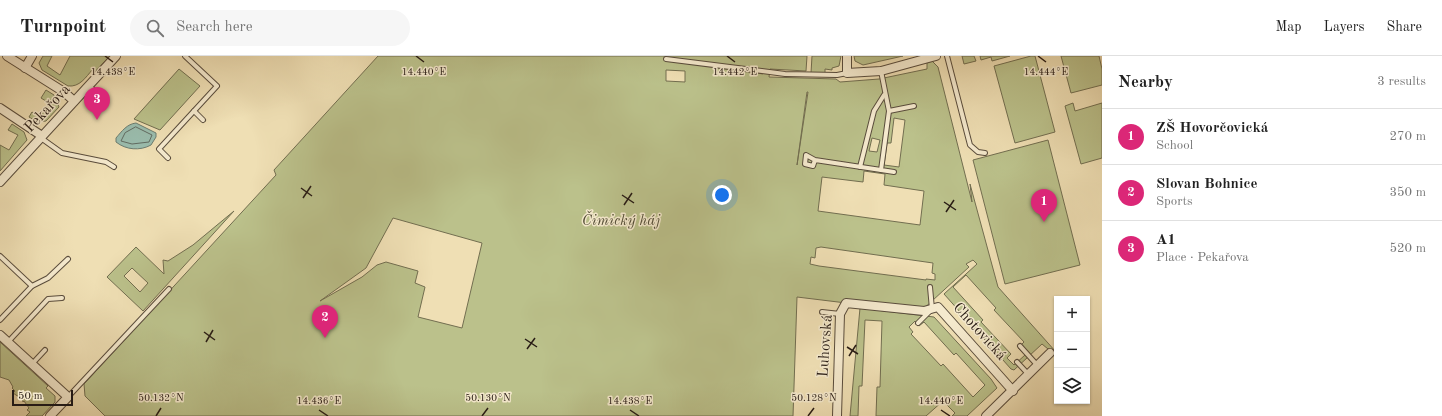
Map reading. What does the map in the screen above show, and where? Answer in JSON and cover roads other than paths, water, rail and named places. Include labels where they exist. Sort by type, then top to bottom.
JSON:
[{"type":"street","points":[[7,56],[64,92],[74,101]]},
{"type":"street","points":[[25,68],[32,56]]},
{"type":"street","name":"Pekařova","points":[[0,182],[116,56]]},
{"type":"street","points":[[847,56],[847,73],[881,71],[936,56]]},
{"type":"street","points":[[0,108],[42,137]]},
{"type":"street","name":"Chotovická","points":[[846,303],[924,311],[938,308],[1013,391]]},
{"type":"street","name":"Luhovská","points":[[836,416],[840,314],[846,303]]},
{"type":"street","points":[[0,335],[68,397],[50,416]]},
{"type":"street","points":[[986,416],[1050,353]]},
{"type":"lane","points":[[168,158],[159,149],[217,86],[185,56]]},
{"type":"lane","points":[[947,56],[970,145],[978,152],[986,153]]},
{"type":"lane","points":[[666,59],[785,74],[837,75],[847,73]]},
{"type":"lane","points":[[881,71],[884,95],[889,111],[881,170]]},
{"type":"lane","points":[[89,86],[99,95]]},
{"type":"lane","points":[[860,167],[874,111],[884,95]]},
{"type":"lane","points":[[889,111],[914,106]]},
{"type":"lane","points":[[194,111],[203,120]]},
{"type":"lane","points":[[42,137],[62,153],[106,162],[114,168]]},
{"type":"lane","points":[[815,160],[894,172]]},
{"type":"lane","points":[[0,256],[32,286]]},
{"type":"lane","points":[[0,320],[32,286],[48,278],[68,259]]},
{"type":"lane","points":[[918,323],[932,309],[930,287]]},
{"type":"lane","points":[[68,397],[169,289]]},
{"type":"lane","points":[[8,342],[48,299],[62,298]]},
{"type":"lane","points":[[822,312],[840,314]]},
{"type":"lane","points":[[1020,346],[1038,366]]},
{"type":"lane","points":[[32,364],[45,350]]},
{"type":"lane","points":[[1017,362],[1029,375]]},
{"type":"water","points":[[136,123],[156,133],[156,137],[151,145],[133,149],[124,147],[116,142],[116,138],[125,128]]},
{"type":"place","name":"A1","points":[[97,120]]},
{"type":"place","name":"ZŠ Hovorčovická","points":[[1044,222]]},
{"type":"place","name":"Slovan Bohnice","points":[[325,338]]},
{"type":"park label","name":"Čimický háj","points":[[621,221]]}]
